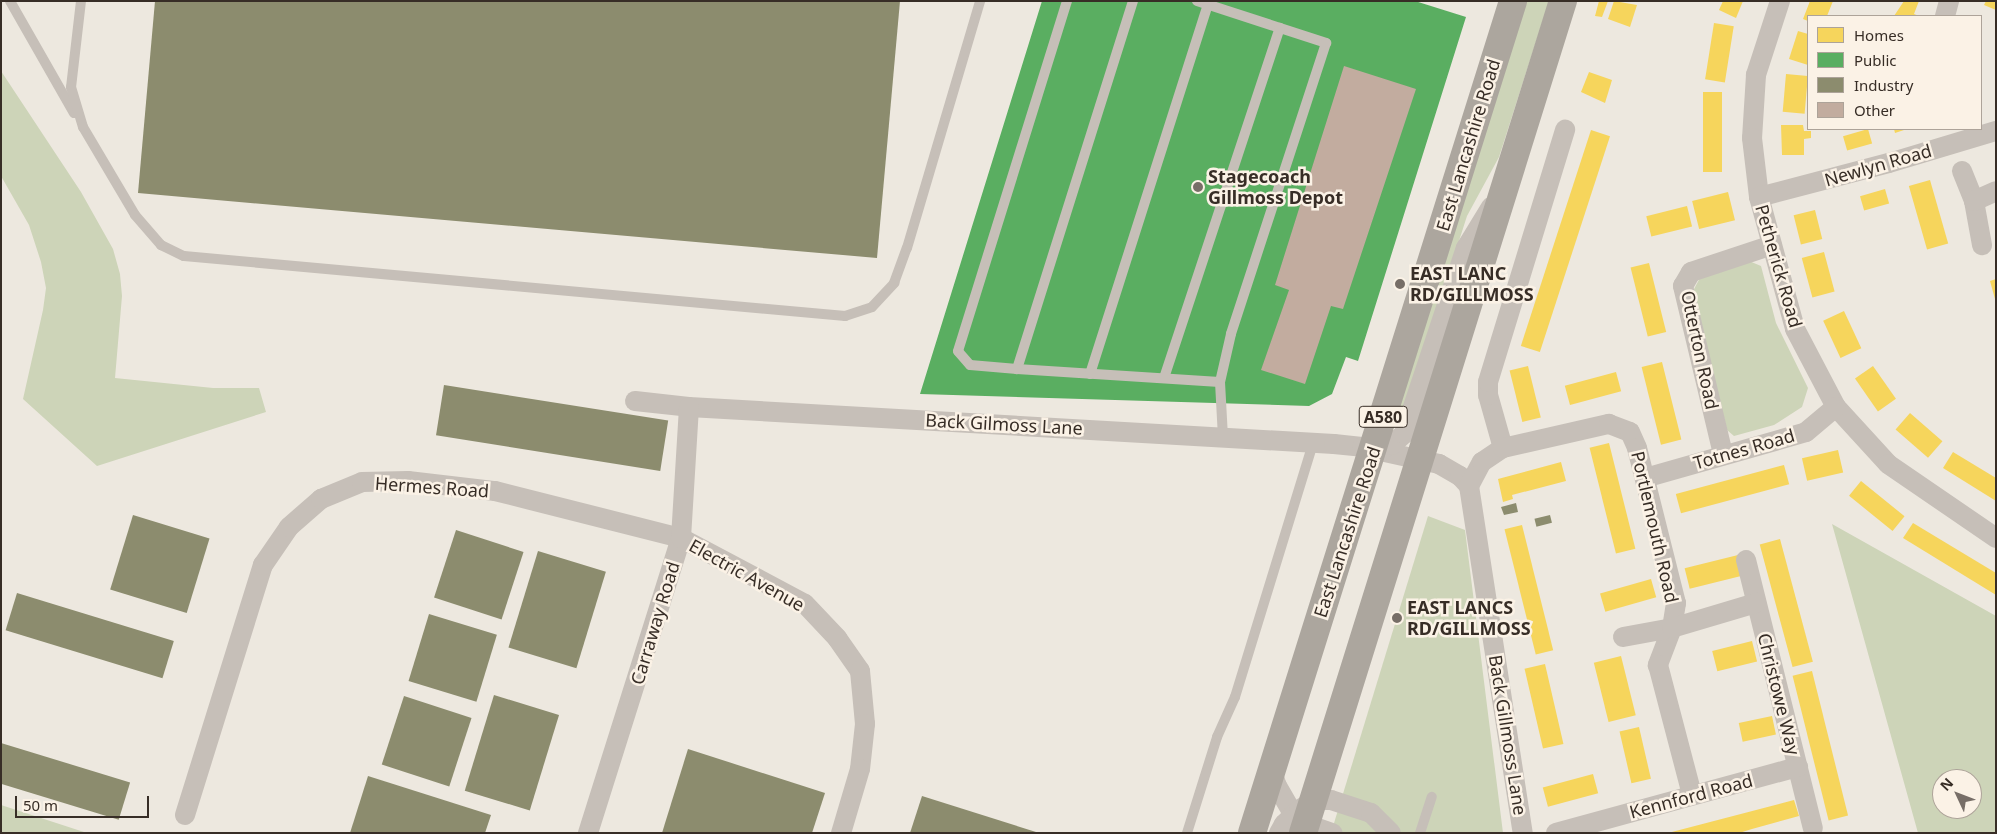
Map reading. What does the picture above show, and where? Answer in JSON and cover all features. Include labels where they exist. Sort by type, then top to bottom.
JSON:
[{"type":"highway","name":"East Lancashire Road","points":[[1252,833],[1514,1]]},
{"type":"highway","name":"A580","points":[[1304,818],[1420,459],[1563,1]]},
{"type":"street","name":"Petherick Road","points":[[1780,1],[1756,75],[1752,138],[1759,197],[1795,329],[1836,407],[1888,464],[1996,538]]},
{"type":"street","points":[[1944,15],[1949,1]]},
{"type":"street","points":[[1503,448],[1488,395],[1488,382],[1564,130]]},
{"type":"street","name":"Newlyn Road","points":[[1759,197],[1889,164],[1970,133],[1996,131]]},
{"type":"street","points":[[1962,171],[1974,200],[1982,245]]},
{"type":"street","points":[[1373,450],[1392,445],[1404,434],[1466,248],[1507,179]]},
{"type":"street","points":[[1974,200],[1996,191]]},
{"type":"street","name":"Otterton Road","points":[[1723,454],[1683,286],[1691,272],[1772,245]]},
{"type":"street","name":"Back Gilmoss Lane","points":[[634,401],[689,407],[1223,436],[1373,450],[1420,459]]},
{"type":"street","name":"Carraway Road","points":[[588,833],[681,538],[689,407]]},
{"type":"street","name":"Totnes Road","points":[[1645,478],[1723,454],[1806,432],[1836,407]]},
{"type":"street","name":"Portlemouth Road","points":[[1469,486],[1482,462],[1503,448],[1609,424],[1630,432],[1645,478],[1676,603],[1672,628],[1658,666],[1666,703],[1692,796]]},
{"type":"street","points":[[1420,459],[1448,468],[1460,476],[1469,486]]},
{"type":"street","name":"Hermes Road","points":[[185,815],[263,564],[289,527],[321,500],[362,482],[408,481],[495,491],[681,538]]},
{"type":"street","name":"Back Gillmoss Lane","points":[[1469,486],[1523,833]]},
{"type":"street","name":"Electric Avenue","points":[[681,538],[805,604],[837,638],[860,671],[865,724],[862,751],[860,768],[841,833]]},
{"type":"street","name":"Christowe Way","points":[[1746,560],[1813,828]]},
{"type":"street","name":"Portlemouth Road","points":[[1623,637],[1672,628],[1756,603]]},
{"type":"street","name":"Kennford Road","points":[[1556,833],[1798,767]]},
{"type":"street","points":[[1271,768],[1276,786],[1304,818],[1332,833]]},
{"type":"street","points":[[1279,833],[1331,800],[1371,813],[1391,833]]},
{"type":"lane","points":[[10,1],[135,215],[161,246],[184,256],[845,316],[872,307],[894,283],[907,248],[980,1]]},
{"type":"lane","points":[[80,1],[71,87],[83,127]]},
{"type":"lane","points":[[1067,1],[958,351],[970,365],[1220,382]]},
{"type":"lane","points":[[1017,368],[1133,1]]},
{"type":"lane","points":[[1196,1],[1326,43],[1231,334],[1220,382],[1223,436]]},
{"type":"lane","points":[[1090,374],[1208,5]]},
{"type":"lane","points":[[1164,378],[1280,28]]},
{"type":"lane","points":[[1187,833],[1217,737],[1235,697],[1313,443]]},
{"type":"lane","points":[[1420,833],[1432,797]]},
{"type":"green space","points":[[1524,1],[1549,1],[1499,157],[1467,216],[1401,422],[1392,430]]},
{"type":"green space","points":[[1,71],[81,192],[113,249],[120,274],[122,296],[115,378],[213,388],[259,388],[266,412],[97,466],[23,399],[43,310],[46,288],[41,262],[29,225],[1,176]]},
{"type":"green space","points":[[1749,261],[1761,266],[1776,323],[1808,388],[1802,407],[1774,425],[1734,436],[1727,430],[1693,291],[1702,274]]},
{"type":"green space","points":[[1428,516],[1465,530],[1503,833],[1331,833]]},
{"type":"green space","points":[[1832,524],[1996,616],[1996,833],[1918,833]]},
{"type":"green space","points":[[1,805],[87,833],[1,833]]},
{"type":"building: Homes","points":[[1599,1],[1608,1],[1602,17],[1595,16]]},
{"type":"building: Homes","points":[[1614,1],[1637,5],[1630,27],[1608,19]]},
{"type":"building: Homes","points":[[1723,1],[1743,1],[1736,18],[1719,10]]},
{"type":"building: Homes","points":[[1810,1],[1833,1],[1827,15],[1807,15],[1807,21],[1803,19]]},
{"type":"building: Homes","points":[[1904,1],[1919,1],[1914,14],[1916,15],[1895,15]]},
{"type":"building: Homes","points":[[1986,1],[1996,1],[1996,10],[1984,5]]},
{"type":"building: Homes","points":[[1714,23],[1734,26],[1725,82],[1705,79]]},
{"type":"building: Homes","points":[[1798,31],[1807,34],[1807,65],[1789,59]]},
{"type":"building: Homes","points":[[1589,72],[1612,80],[1605,103],[1581,92]]},
{"type":"building: Homes","points":[[1786,74],[1807,76],[1805,114],[1783,112]]},
{"type":"building: Homes","points":[[1703,92],[1722,92],[1722,172],[1703,172]]},
{"type":"building: Homes","points":[[1781,125],[1803,125],[1804,131],[1811,131],[1811,138],[1804,139],[1804,155],[1782,155]]},
{"type":"building: Homes","points":[[1591,130],[1610,136],[1540,352],[1521,346]]},
{"type":"building: Homes","points":[[1868,130],[1872,143],[1847,151],[1843,136]]},
{"type":"building: Homes","points":[[1930,180],[1948,243],[1927,250],[1909,186]]},
{"type":"building: Homes","points":[[1885,189],[1889,203],[1864,211],[1860,196]]},
{"type":"building: Homes","points":[[1728,192],[1735,220],[1699,229],[1692,201]]},
{"type":"building: Homes","points":[[1687,206],[1692,226],[1651,237],[1646,216]]},
{"type":"building: Homes","points":[[1815,210],[1822,239],[1801,244],[1794,215]]},
{"type":"building: Homes","points":[[1824,252],[1835,292],[1812,298],[1802,258]]},
{"type":"building: Homes","points":[[1649,263],[1666,332],[1648,336],[1631,268]]},
{"type":"building: Homes","points":[[1996,279],[1996,299],[1995,299],[1990,281]]},
{"type":"building: Homes","points":[[1844,311],[1861,348],[1840,358],[1823,321]]},
{"type":"building: Homes","points":[[1662,362],[1681,440],[1661,445],[1642,367]]},
{"type":"building: Homes","points":[[1528,366],[1541,417],[1522,422],[1510,371]]},
{"type":"building: Homes","points":[[1873,366],[1896,399],[1878,411],[1855,379]]},
{"type":"building: Homes","points":[[1616,372],[1621,391],[1570,405],[1565,386]]},
{"type":"building: Homes","points":[[1910,413],[1942,441],[1928,458],[1896,430]]},
{"type":"building: Homes","points":[[1609,443],[1635,549],[1616,554],[1590,448]]},
{"type":"building: Homes","points":[[1838,450],[1843,472],[1807,481],[1802,458]]},
{"type":"building: Homes","points":[[1953,452],[1996,478],[1996,501],[1943,468]]},
{"type":"building: Homes","points":[[1561,462],[1566,481],[1512,495],[1513,499],[1503,502],[1498,479]]},
{"type":"building: Homes","points":[[1784,465],[1789,484],[1681,513],[1676,494]]},
{"type":"building: Homes","points":[[1861,481],[1905,516],[1893,531],[1849,496]]},
{"type":"building: Homes","points":[[1913,523],[1996,573],[1996,595],[1903,538]]},
{"type":"building: Homes","points":[[1522,525],[1553,650],[1536,655],[1505,529]]},
{"type":"building: Homes","points":[[1780,539],[1813,662],[1793,667],[1760,544]]},
{"type":"building: Homes","points":[[1738,555],[1743,575],[1690,589],[1685,568]]},
{"type":"building: Homes","points":[[1651,579],[1656,597],[1605,612],[1600,594]]},
{"type":"building: Homes","points":[[1752,641],[1757,661],[1717,671],[1712,651]]},
{"type":"building: Homes","points":[[1621,656],[1636,715],[1609,722],[1594,663]]},
{"type":"building: Homes","points":[[1545,664],[1563,744],[1543,749],[1525,669]]},
{"type":"building: Homes","points":[[1812,671],[1848,816],[1829,820],[1793,676]]},
{"type":"building: Homes","points":[[1772,716],[1776,735],[1743,742],[1739,723]]},
{"type":"building: Homes","points":[[1639,727],[1651,779],[1631,783],[1620,731]]},
{"type":"building: Homes","points":[[1593,774],[1598,793],[1548,807],[1543,787]]},
{"type":"building: Homes","points":[[1794,800],[1799,816],[1739,833],[1668,833]]},
{"type":"building: Public","name":"Stagecoach Gillmoss Depot","points":[[1042,1],[1415,1],[1466,17],[1358,361],[1346,357],[1332,394],[1309,406],[920,394]]},
{"type":"building: Industry","points":[[155,1],[900,1],[877,258],[138,193]]},
{"type":"building: Industry","points":[[444,385],[668,421],[660,471],[436,435]]},
{"type":"building: Industry","points":[[1516,503],[1518,512],[1504,515],[1501,507]]},
{"type":"building: Industry","points":[[133,515],[210,538],[187,613],[110,590]]},
{"type":"building: Industry","points":[[1550,515],[1552,523],[1536,527],[1534,519]]},
{"type":"building: Industry","points":[[456,530],[524,552],[502,619],[434,598]]},
{"type":"building: Industry","points":[[538,551],[606,572],[576,668],[508,648]]},
{"type":"building: Industry","points":[[17,593],[174,641],[162,678],[6,630]]},
{"type":"building: Industry","points":[[429,614],[497,635],[476,702],[409,681]]},
{"type":"building: Industry","points":[[494,695],[559,715],[530,811],[465,791]]},
{"type":"building: Industry","points":[[404,696],[472,718],[449,786],[382,764]]},
{"type":"building: Industry","points":[[1,743],[130,782],[119,820],[1,784]]},
{"type":"building: Industry","points":[[688,749],[825,793],[812,833],[662,833]]},
{"type":"building: Industry","points":[[368,776],[491,815],[485,833],[350,833]]},
{"type":"building: Industry","points":[[922,796],[1036,832],[1036,833],[910,833]]},
{"type":"building: Other","points":[[1344,66],[1416,89],[1343,309],[1331,306],[1305,384],[1261,370],[1289,290],[1275,285]]},
{"type":"place","name":"Stagecoach Gillmoss Depot","points":[[1198,187]]},
{"type":"place","name":"EAST LANC RD/GILLMOSS","points":[[1400,284]]},
{"type":"place","name":"EAST LANCS RD/GILLMOSS","points":[[1397,618]]}]
